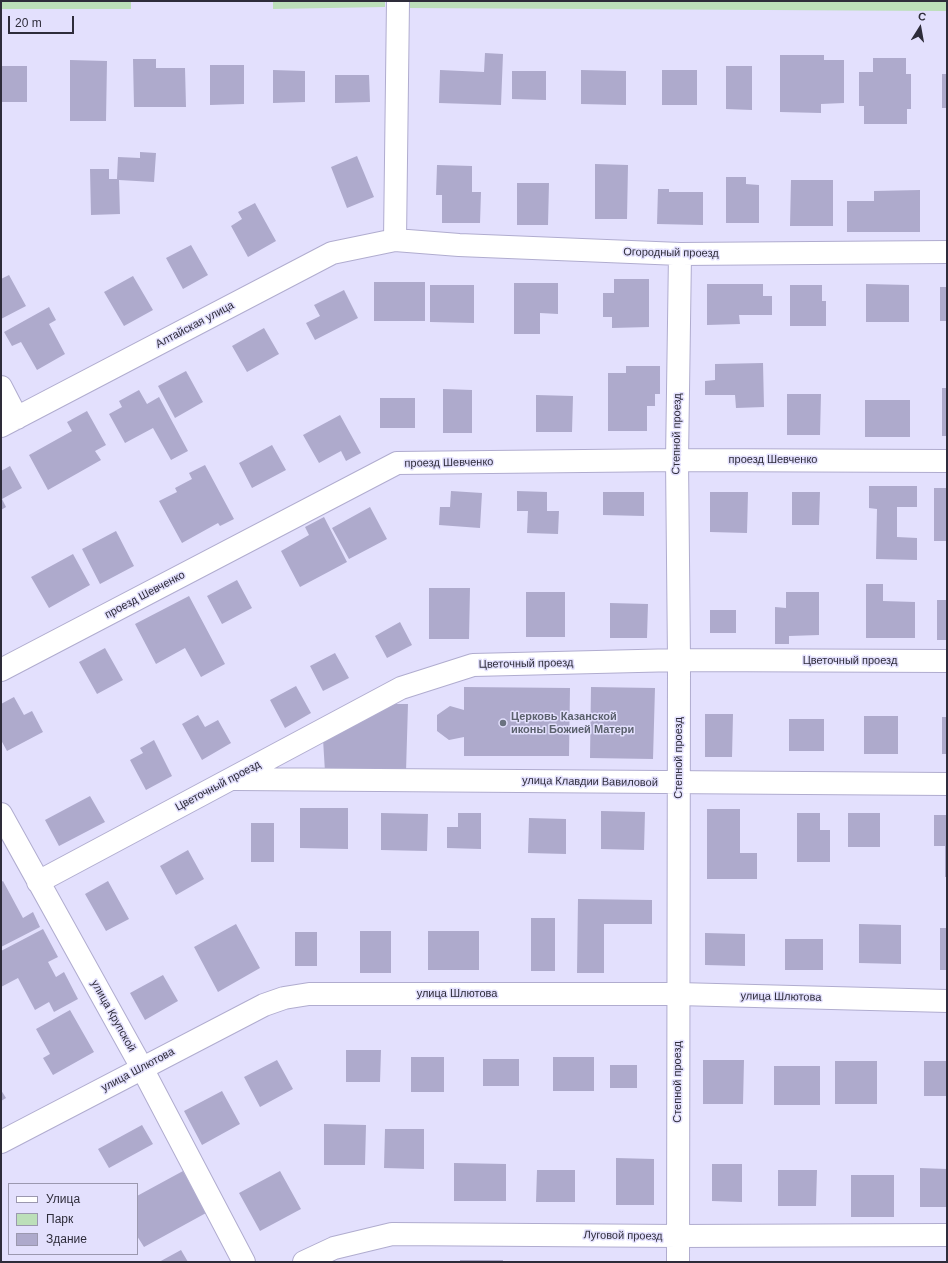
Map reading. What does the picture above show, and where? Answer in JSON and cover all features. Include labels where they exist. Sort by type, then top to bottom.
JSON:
[{"type":"street","points":[[395,240],[398,1]]},
{"type":"street","name":"Огородный проезд","points":[[395,240],[459,245],[680,254],[947,252]]},
{"type":"street","name":"Алтайская улица","points":[[9,422],[332,253],[395,240]]},
{"type":"street","name":"Степной проезд","points":[[678,1262],[679,660],[677,460],[680,254]]},
{"type":"street","points":[[1,387],[9,422]]},
{"type":"street","name":"проезд Шевченко","points":[[1,670],[397,463],[677,460],[947,461]]},
{"type":"street","name":"Цветочный проезд","points":[[38,882],[401,688],[473,665],[679,660],[947,661]]},
{"type":"street","name":"улица Клавдии Вавиловой","points":[[232,778],[947,784]]},
{"type":"street","name":"улица Крупской","points":[[1,814],[142,1068],[244,1262]]},
{"type":"street","name":"улица Шлютова","points":[[1,1142],[264,1005],[284,998],[309,994],[678,994],[947,1001]]},
{"type":"street","name":"Луговой проезд","points":[[304,1262],[334,1248],[392,1234],[678,1236],[947,1235]]},
{"type":"green space","points":[[1,1],[131,1],[131,9],[1,9]]},
{"type":"green space","points":[[273,1],[385,1],[385,7],[273,9]]},
{"type":"green space","points":[[408,1],[947,1],[947,11],[407,8]]},
{"type":"building","points":[[485,53],[503,54],[501,105],[439,103],[440,70],[484,72]]},
{"type":"building","points":[[780,55],[824,55],[824,60],[844,60],[844,103],[821,104],[821,113],[780,112]]},
{"type":"building","points":[[873,58],[906,58],[906,74],[911,74],[911,109],[907,109],[907,124],[864,124],[864,106],[859,106],[859,72],[873,72]]},
{"type":"building","points":[[133,59],[156,59],[156,68],[185,68],[186,107],[134,107]]},
{"type":"building","points":[[70,60],[107,61],[106,121],[70,121]]},
{"type":"building","points":[[210,65],[244,65],[244,104],[210,105]]},
{"type":"building","points":[[1,66],[27,66],[27,102],[1,102]]},
{"type":"building","points":[[726,66],[752,66],[752,110],[726,109]]},
{"type":"building","points":[[273,70],[305,71],[305,102],[273,103]]},
{"type":"building","points":[[581,70],[626,71],[626,105],[581,104]]},
{"type":"building","points":[[662,70],[697,70],[697,105],[662,105]]},
{"type":"building","points":[[512,71],[546,71],[546,100],[512,99]]},
{"type":"building","points":[[942,74],[947,74],[947,108],[942,108]]},
{"type":"building","points":[[335,75],[369,75],[370,102],[335,103]]},
{"type":"building","points":[[140,152],[156,153],[154,182],[119,180],[120,214],[91,215],[90,169],[109,169],[109,179],[117,179],[118,157],[140,158]]},
{"type":"building","points":[[357,156],[374,197],[347,208],[331,167]]},
{"type":"building","points":[[595,164],[628,165],[627,219],[595,219]]},
{"type":"building","points":[[437,165],[472,166],[472,192],[481,192],[480,223],[442,223],[442,195],[436,195]]},
{"type":"building","points":[[726,177],[746,177],[746,184],[759,185],[759,223],[726,223]]},
{"type":"building","points":[[791,180],[833,180],[833,226],[790,226]]},
{"type":"building","points":[[517,183],[549,183],[548,225],[517,225]]},
{"type":"building","points":[[658,189],[669,189],[669,192],[703,192],[703,225],[657,224]]},
{"type":"building","points":[[920,190],[920,232],[847,232],[847,201],[874,201],[874,191]]},
{"type":"building","points":[[255,203],[276,241],[248,257],[231,226],[242,219],[238,212]]},
{"type":"building","points":[[191,245],[208,275],[183,289],[166,258]]},
{"type":"building","points":[[9,275],[26,306],[1,319],[1,279]]},
{"type":"building","points":[[133,276],[153,310],[124,326],[104,292]]},
{"type":"building","points":[[614,279],[649,279],[649,327],[612,328],[612,317],[603,317],[603,293],[614,293]]},
{"type":"building","points":[[374,282],[425,282],[425,321],[374,321]]},
{"type":"building","points":[[514,283],[558,283],[558,314],[540,313],[540,334],[514,334]]},
{"type":"building","points":[[707,284],[763,284],[763,296],[772,296],[772,315],[739,315],[740,324],[707,325]]},
{"type":"building","points":[[866,284],[909,285],[909,322],[866,322]]},
{"type":"building","points":[[430,285],[474,285],[474,323],[430,322]]},
{"type":"building","points":[[790,285],[822,285],[822,301],[826,301],[826,326],[790,326]]},
{"type":"building","points":[[940,287],[947,287],[947,321],[940,321]]},
{"type":"building","points":[[344,290],[358,318],[315,340],[306,323],[320,316],[314,305]]},
{"type":"building","points":[[49,307],[56,320],[49,324],[65,354],[37,370],[21,342],[12,346],[4,332]]},
{"type":"building","points":[[264,328],[279,354],[247,372],[232,346]]},
{"type":"building","points":[[763,363],[764,407],[736,408],[735,395],[705,395],[705,381],[715,380],[715,364]]},
{"type":"building","points":[[626,366],[660,366],[660,394],[655,394],[655,406],[647,406],[647,431],[608,431],[608,373],[626,373]]},
{"type":"building","points":[[186,371],[203,402],[175,418],[158,386]]},
{"type":"building","points":[[942,388],[947,388],[947,436],[942,436]]},
{"type":"building","points":[[443,389],[472,390],[472,433],[443,433]]},
{"type":"building","points":[[139,390],[147,404],[159,397],[188,451],[171,460],[153,428],[125,443],[109,414],[122,407],[119,401]]},
{"type":"building","points":[[787,394],[821,394],[820,435],[787,435]]},
{"type":"building","points":[[536,395],[573,396],[572,432],[536,432]]},
{"type":"building","points":[[380,398],[415,398],[415,428],[380,428]]},
{"type":"building","points":[[865,400],[910,400],[910,437],[865,437]]},
{"type":"building","points":[[87,411],[106,445],[95,451],[101,460],[48,490],[29,455],[72,431],[67,422]]},
{"type":"building","points":[[340,415],[361,453],[346,461],[341,451],[319,463],[303,435]]},
{"type":"building","points":[[272,445],[286,470],[252,488],[239,463]]},
{"type":"building","points":[[205,465],[234,519],[220,526],[218,523],[182,543],[159,501],[177,492],[175,488],[192,479],[189,473]]},
{"type":"building","points":[[10,466],[22,488],[2,499],[6,507],[1,510],[1,471]]},
{"type":"building","points":[[869,486],[917,486],[917,507],[897,507],[897,537],[917,538],[917,560],[876,559],[877,509],[869,508]]},
{"type":"building","points":[[934,488],[947,488],[947,541],[934,541]]},
{"type":"building","points":[[451,491],[482,493],[480,528],[439,525],[440,507],[450,507]]},
{"type":"building","points":[[517,491],[547,492],[547,511],[559,511],[558,534],[527,533],[528,511],[517,511]]},
{"type":"building","points":[[603,492],[644,492],[644,516],[603,515]]},
{"type":"building","points":[[710,492],[748,492],[747,533],[710,532]]},
{"type":"building","points":[[792,492],[820,492],[819,525],[792,525]]},
{"type":"building","points":[[370,507],[387,539],[349,559],[332,528]]},
{"type":"building","points":[[324,517],[347,562],[300,587],[281,551],[309,535],[305,527]]},
{"type":"building","points":[[116,531],[134,566],[100,584],[82,549]]},
{"type":"building","points":[[73,554],[90,585],[49,608],[31,577]]},
{"type":"building","points":[[237,580],[252,608],[222,624],[207,596]]},
{"type":"building","points":[[866,584],[883,584],[883,601],[915,602],[915,638],[866,638]]},
{"type":"building","points":[[429,588],[470,588],[469,639],[429,639]]},
{"type":"building","points":[[526,592],[565,592],[565,637],[526,637]]},
{"type":"building","points":[[786,592],[819,592],[819,635],[789,636],[789,644],[775,644],[775,607],[786,608]]},
{"type":"building","points":[[189,596],[225,664],[201,677],[185,648],[156,664],[135,624]]},
{"type":"building","points":[[937,600],[947,600],[947,640],[937,640]]},
{"type":"building","points":[[610,603],[648,604],[647,638],[610,638]]},
{"type":"building","points":[[710,610],[736,610],[736,633],[710,633]]},
{"type":"building","points":[[400,622],[412,645],[387,658],[375,636]]},
{"type":"building","points":[[105,648],[123,680],[97,694],[79,662]]},
{"type":"building","points":[[335,653],[349,678],[323,691],[310,666]]},
{"type":"building","points":[[296,686],[311,713],[285,728],[270,700]]},
{"type":"building","name":"Церковь Казанской иконы Божией Матери","points":[[464,687],[570,688],[569,756],[464,756],[464,737],[449,740],[437,731],[437,715],[450,706],[464,710]]},
{"type":"building","points":[[591,687],[655,688],[653,759],[590,758]]},
{"type":"building","points":[[14,697],[24,715],[32,711],[43,732],[7,751],[1,740],[1,704]]},
{"type":"building","points":[[388,704],[408,704],[406,772],[325,772],[323,739]]},
{"type":"building","points":[[705,714],[733,714],[732,757],[705,757]]},
{"type":"building","points":[[198,715],[205,727],[218,720],[231,743],[202,760],[182,724]]},
{"type":"building","points":[[864,716],[898,716],[898,754],[864,754]]},
{"type":"building","points":[[942,717],[947,717],[947,754],[942,754]]},
{"type":"building","points":[[789,719],[824,719],[824,751],[789,751]]},
{"type":"building","points":[[154,740],[172,776],[146,790],[130,760],[143,753],[140,748]]},
{"type":"building","points":[[90,796],[105,822],[59,846],[45,820]]},
{"type":"building","points":[[300,808],[348,808],[348,849],[300,848]]},
{"type":"building","points":[[707,809],[740,809],[740,853],[757,853],[757,879],[707,879]]},
{"type":"building","points":[[601,811],[645,812],[644,850],[601,849]]},
{"type":"building","points":[[381,813],[428,814],[427,851],[381,850]]},
{"type":"building","points":[[458,813],[481,813],[481,849],[447,848],[447,827],[458,827]]},
{"type":"building","points":[[797,813],[820,813],[820,830],[830,830],[830,862],[797,862]]},
{"type":"building","points":[[848,813],[880,813],[880,847],[848,847]]},
{"type":"building","points":[[934,815],[947,815],[947,877],[945,877],[945,846],[934,846]]},
{"type":"building","points":[[529,818],[566,819],[566,854],[528,853]]},
{"type":"building","points":[[251,823],[274,823],[274,862],[251,862]]},
{"type":"building","points":[[188,850],[204,879],[176,895],[160,866]]},
{"type":"building","points":[[3,881],[23,918],[33,912],[40,927],[1,947],[1,882]]},
{"type":"building","points":[[108,881],[129,919],[106,931],[85,894]]},
{"type":"building","points":[[578,899],[652,900],[652,924],[604,924],[604,973],[577,973]]},
{"type":"building","points":[[531,918],[555,918],[555,971],[531,971]]},
{"type":"building","points":[[236,924],[260,968],[218,992],[194,947]]},
{"type":"building","points":[[859,924],[901,925],[901,964],[859,963]]},
{"type":"building","points":[[940,928],[947,928],[947,970],[940,970]]},
{"type":"building","points":[[43,929],[58,957],[48,962],[56,977],[64,972],[78,999],[54,1012],[49,1002],[35,1010],[18,978],[1,987],[1,951]]},
{"type":"building","points":[[360,931],[391,931],[391,973],[360,973]]},
{"type":"building","points":[[428,931],[479,931],[479,970],[428,970]]},
{"type":"building","points":[[295,932],[317,932],[317,966],[295,966]]},
{"type":"building","points":[[705,933],[745,934],[745,966],[705,965]]},
{"type":"building","points":[[785,939],[823,939],[823,970],[785,970]]},
{"type":"building","points":[[163,975],[178,1001],[145,1020],[130,993]]},
{"type":"building","points":[[70,1010],[94,1052],[53,1075],[43,1058],[50,1054],[36,1029]]},
{"type":"building","points":[[346,1050],[381,1050],[380,1082],[346,1082]]},
{"type":"building","points":[[411,1057],[444,1057],[444,1092],[411,1092]]},
{"type":"building","points":[[553,1057],[594,1057],[594,1091],[553,1091]]},
{"type":"building","points":[[483,1059],[519,1059],[519,1086],[483,1086]]},
{"type":"building","points":[[277,1060],[293,1089],[260,1107],[244,1077]]},
{"type":"building","points":[[703,1060],[744,1060],[743,1104],[703,1104]]},
{"type":"building","points":[[835,1061],[877,1061],[877,1104],[835,1104]]},
{"type":"building","points":[[924,1061],[947,1061],[947,1096],[924,1096]]},
{"type":"building","points":[[610,1065],[637,1065],[637,1088],[610,1088]]},
{"type":"building","points":[[774,1066],[820,1066],[820,1105],[774,1105]]},
{"type":"building","points":[[1,1090],[6,1098],[1,1101]]},
{"type":"building","points":[[222,1091],[240,1124],[202,1145],[184,1111]]},
{"type":"building","points":[[324,1124],[366,1125],[365,1165],[324,1165]]},
{"type":"building","points":[[142,1125],[153,1144],[109,1168],[98,1149]]},
{"type":"building","points":[[385,1129],[424,1129],[424,1169],[384,1168]]},
{"type":"building","points":[[616,1158],[654,1159],[654,1205],[616,1205]]},
{"type":"building","points":[[454,1163],[506,1164],[506,1201],[454,1201]]},
{"type":"building","points":[[712,1164],[742,1164],[742,1202],[712,1201]]},
{"type":"building","points":[[920,1168],[947,1169],[947,1207],[920,1207]]},
{"type":"building","points":[[537,1170],[575,1170],[575,1202],[536,1202]]},
{"type":"building","points":[[778,1170],[817,1170],[816,1206],[778,1206]]},
{"type":"building","points":[[183,1171],[206,1213],[144,1247],[138,1238],[138,1195]]},
{"type":"building","points":[[280,1171],[301,1209],[260,1231],[239,1193]]},
{"type":"building","points":[[851,1175],[894,1175],[894,1217],[851,1217]]},
{"type":"building","points":[[181,1250],[188,1262],[159,1262]]},
{"type":"building","points":[[460,1260],[503,1260],[503,1262],[460,1262]]},
{"type":"place","name":"Церковь Казанской иконы Божией Матери","points":[[503,723]]}]
